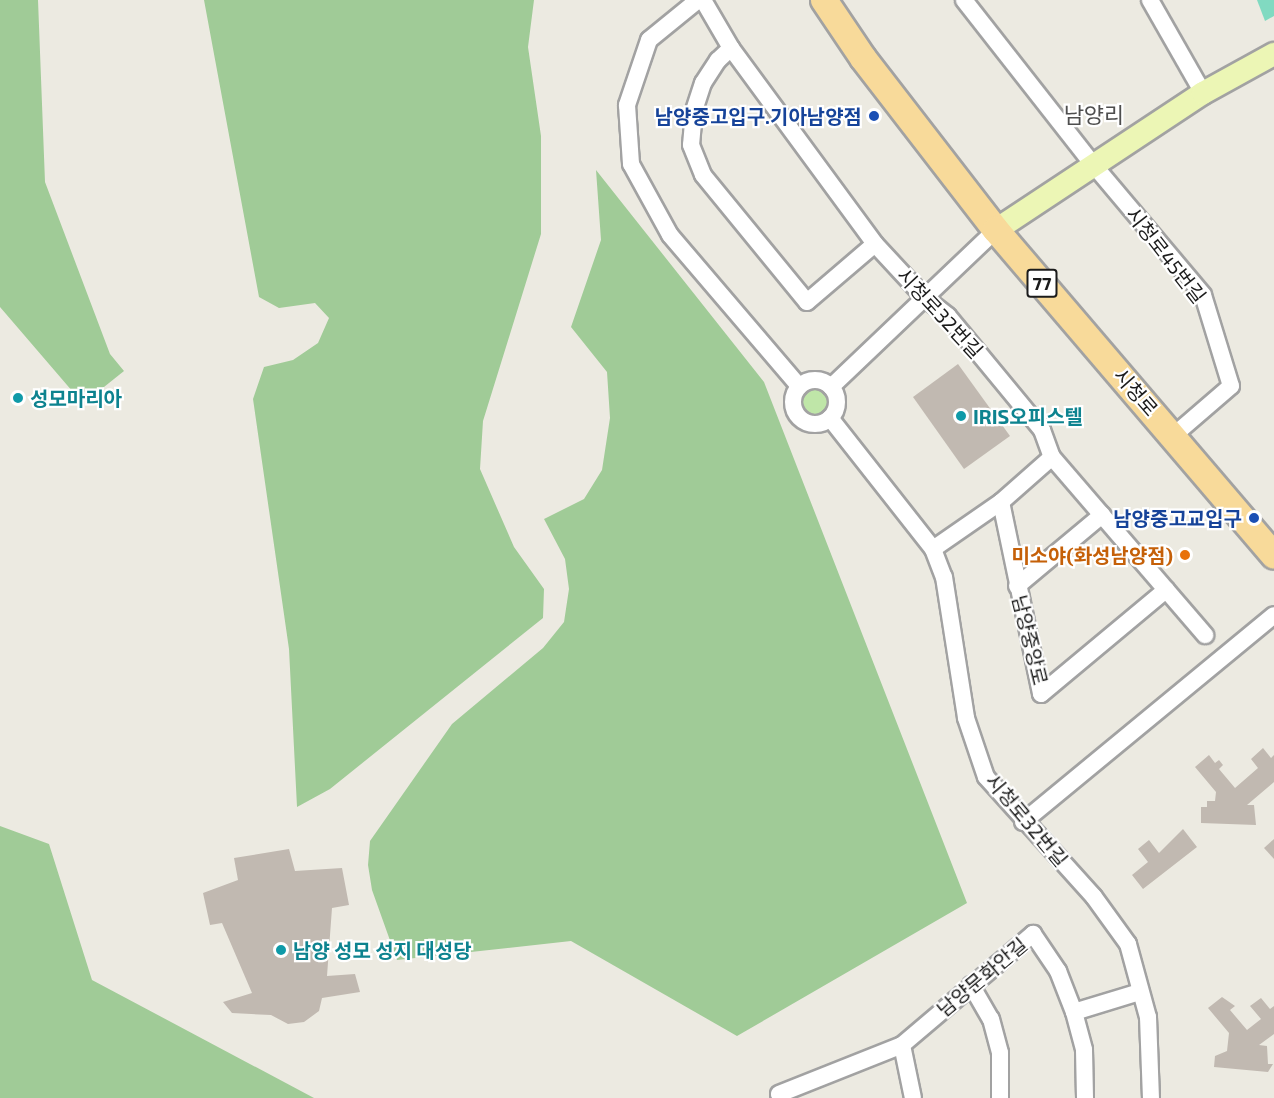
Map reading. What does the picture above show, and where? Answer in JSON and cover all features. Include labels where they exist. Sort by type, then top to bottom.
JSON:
[{"type":"main road","name":"시청로","points":[[824,0],[863,58],[996,230],[1274,556]]},
{"type":"street","name":"시청로32번길","points":[[799,386],[670,236],[631,164],[627,105],[649,40],[700,0],[731,48],[875,244],[925,298],[948,316],[1042,430],[1052,457],[1205,635]]},
{"type":"street","name":"시청로45번길","points":[[964,0],[1092,163],[1203,295],[1230,374],[1231,386],[1173,436]]},
{"type":"street","points":[[1150,0],[1203,93]]},
{"type":"street","points":[[731,48],[718,60],[703,83],[694,111],[691,145],[703,175],[807,302],[875,244]]},
{"type":"street","points":[[831,387],[996,230],[1092,163],[1203,93],[1274,54]]},
{"type":"street","points":[[819,381],[831,387],[836,406],[830,418],[809,423],[797,414],[794,400],[799,386],[819,381]]},
{"type":"street","name":"시청로32번길","points":[[830,418],[933,549],[944,577],[966,718],[986,777],[1023,822],[1094,897],[1128,944],[1148,1017],[1151,1098]]},
{"type":"street","points":[[933,549],[1001,502],[1052,457]]},
{"type":"street","name":"남양중앙로","points":[[1001,502],[1041,694],[1166,590]]},
{"type":"street","points":[[1017,586],[1102,515]]},
{"type":"street","points":[[1023,822],[1274,615]]},
{"type":"street","name":"남양문화안길","points":[[781,1098],[779,1094],[902,1045],[1032,934],[1058,971],[1074,1012],[1084,1050],[1085,1098]]},
{"type":"street","points":[[971,985],[991,1019],[1000,1053],[1000,1098]]},
{"type":"street","points":[[1074,1012],[1140,992]]},
{"type":"street","points":[[902,1045],[913,1098]]},
{"type":"green space","points":[[0,0],[38,0],[45,182],[110,354],[124,371],[99,391],[73,392],[0,307]]},
{"type":"green space","points":[[204,0],[534,0],[528,47],[541,136],[541,234],[483,421],[480,469],[514,547],[544,589],[543,618],[330,789],[297,807],[289,649],[253,399],[264,367],[293,360],[318,343],[329,318],[315,303],[279,308],[259,297]]},
{"type":"green space","points":[[1257,0],[1274,0],[1274,16],[1265,21]]},
{"type":"green space","points":[[596,170],[764,382],[967,903],[737,1036],[571,941],[397,960],[372,890],[368,865],[370,841],[452,724],[543,648],[564,622],[569,589],[565,559],[544,519],[584,499],[602,470],[610,418],[607,372],[571,327],[601,240]]},
{"type":"green space","points":[[815,388],[825,392],[829,402],[825,412],[815,416],[805,412],[801,402],[805,392]]},
{"type":"green space","points":[[0,826],[49,844],[92,980],[314,1098],[0,1098]]},
{"type":"building","name":"IRIS오피스텔","points":[[958,364],[1010,436],[964,469],[913,397]]},
{"type":"building","points":[[1263,748],[1271,758],[1274,755],[1274,782],[1247,805],[1254,805],[1256,825],[1201,823],[1201,807],[1207,807],[1207,801],[1215,801],[1216,792],[1195,767],[1209,755],[1215,763],[1219,760],[1223,765],[1219,769],[1235,788],[1258,768],[1251,759]]},
{"type":"building","points":[[1183,829],[1197,847],[1143,889],[1132,875],[1148,862],[1138,849],[1149,840],[1159,853]]},
{"type":"building","points":[[1274,839],[1274,859],[1264,848]]},
{"type":"building","name":"남양 성모 성지 대성당","points":[[289,849],[295,871],[342,868],[349,905],[332,908],[327,976],[355,974],[360,992],[322,998],[319,1011],[304,1022],[288,1024],[271,1015],[232,1013],[223,1002],[252,993],[222,923],[210,925],[203,893],[238,880],[234,858]]},
{"type":"building","points":[[1222,997],[1235,1006],[1230,1010],[1247,1030],[1261,1019],[1250,1006],[1261,998],[1270,1009],[1274,1006],[1274,1034],[1259,1045],[1267,1046],[1268,1064],[1273,1064],[1268,1072],[1214,1067],[1215,1056],[1227,1051],[1229,1033],[1208,1008]]},
{"type":"place","name":"남양중고입구.기아남양점","points":[[874,116]]},
{"type":"place","name":"성모마리아","points":[[18,398]]},
{"type":"place","name":"IRIS오피스텔","points":[[961,416]]},
{"type":"place","name":"남양중고교입구","points":[[1254,518]]},
{"type":"place","name":"미소야(화성남양점)","points":[[1185,555]]},
{"type":"place","name":"남양 성모 성지 대성당","points":[[281,950]]},
{"type":"district","name":"남양리","points":[[1094,115]]}]
